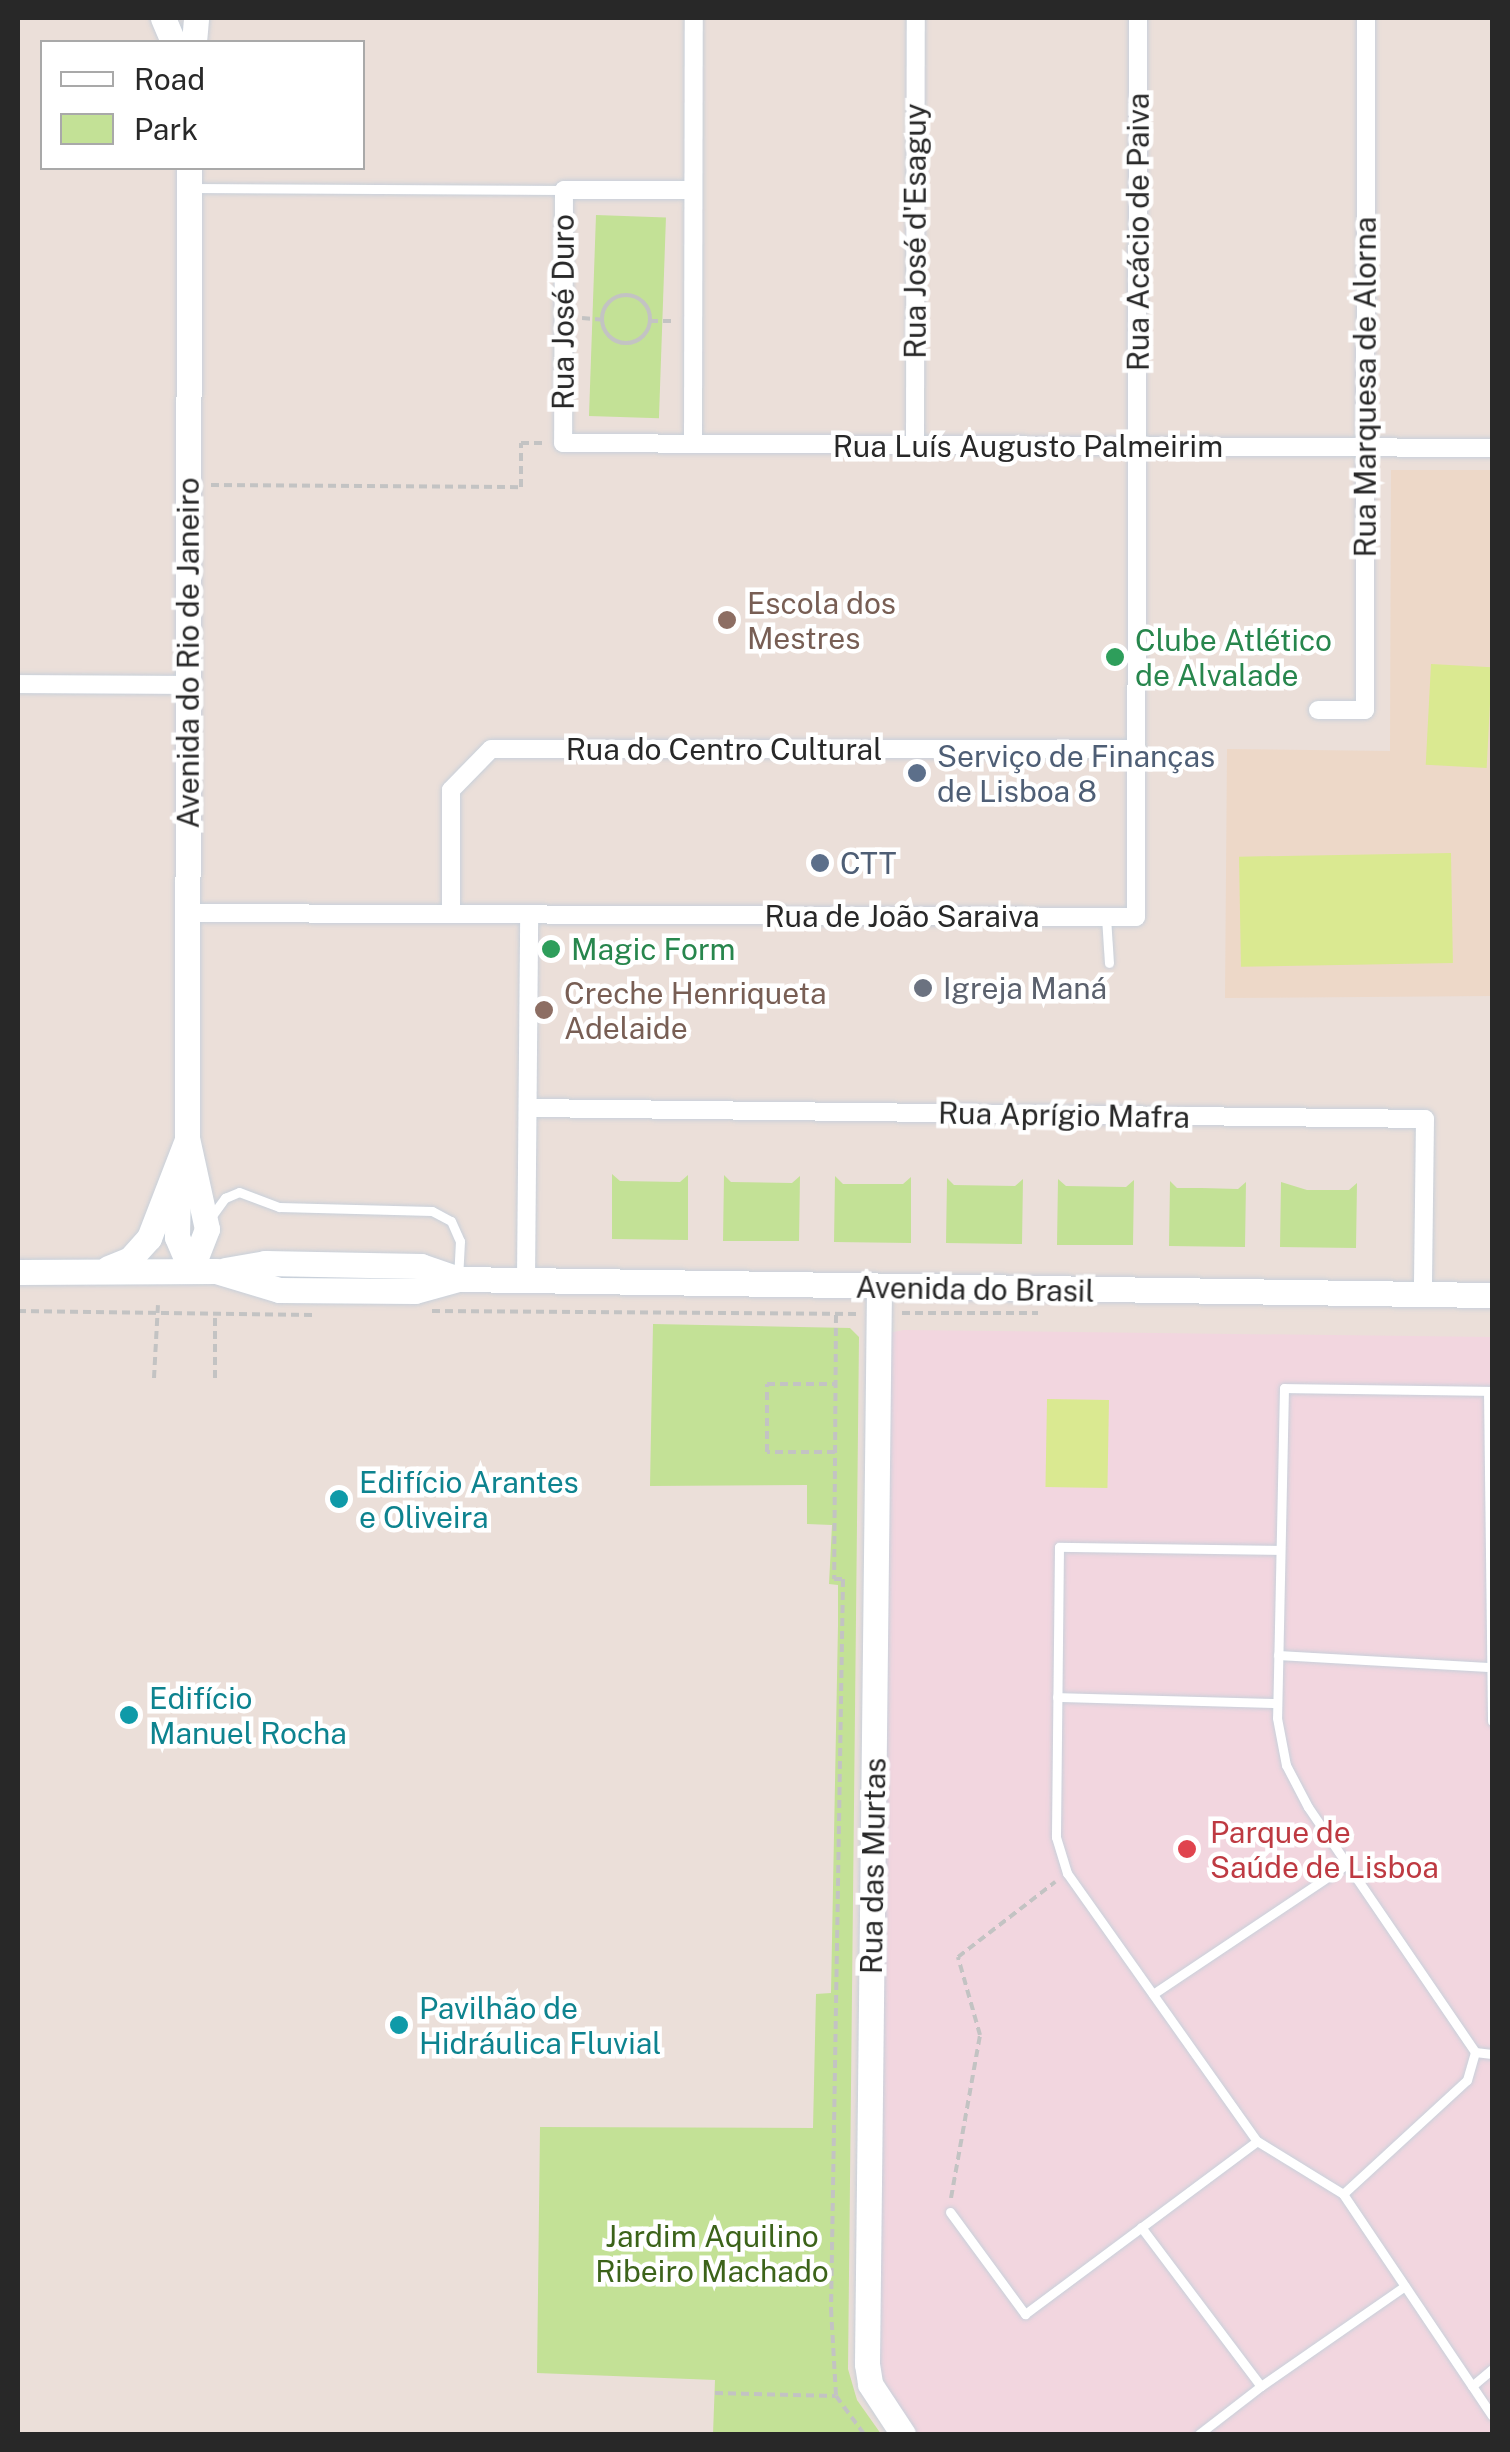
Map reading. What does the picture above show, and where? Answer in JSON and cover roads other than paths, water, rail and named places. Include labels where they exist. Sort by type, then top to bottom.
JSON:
[{"type":"street","points":[[693,444],[694,18]]},
{"type":"street","name":"Rua José d'Esaguy","points":[[915,445],[916,18]]},
{"type":"street","name":"Rua Acácio de Paiva","points":[[1136,918],[1138,18]]},
{"type":"street","name":"Rua Marquesa de Alorna","points":[[1318,710],[1365,710],[1366,18]]},
{"type":"street","name":"Avenida do Rio de Janeiro","points":[[189,178],[187,1138],[207,1230]]},
{"type":"street","name":"Rua José Duro","points":[[563,444],[564,190],[693,190]]},
{"type":"street","name":"Rua Luís Augusto Palmeirim","points":[[563,444],[1492,448]]},
{"type":"street","points":[[18,684],[189,686]]},
{"type":"street","name":"Rua do Centro Cultural","points":[[451,912],[451,790],[491,750],[1136,749]]},
{"type":"street","name":"Rua de João Saraiva","points":[[188,913],[1136,918]]},
{"type":"street","points":[[526,1281],[529,914]]},
{"type":"street","name":"Rua Aprígio Mafra","points":[[528,1108],[1425,1119],[1423,1294]]},
{"type":"street","name":"Avenida do Rio de Janeiro","points":[[98,1269],[121,1264],[141,1249],[178,1170],[187,1138]]},
{"type":"street","name":"Avenida do Rio de Janeiro","points":[[178,1170],[177,1237],[204,1270]]},
{"type":"street","points":[[204,1270],[207,1230]]},
{"type":"street","name":"Avenida do Brasil","points":[[18,1272],[204,1270],[279,1290],[415,1291],[458,1279],[879,1301],[1492,1295]]},
{"type":"street","name":"Rua das Murtas","points":[[879,1301],[867,2364],[870,2384],[904,2434]]},
{"type":"lane","points":[[189,178],[564,190]]},
{"type":"lane","points":[[1106,917],[1109,962]]},
{"type":"lane","points":[[207,1230],[220,1203],[238,1192],[278,1208],[432,1211],[450,1221],[460,1241],[458,1279]]},
{"type":"lane","points":[[1492,1721],[1488,1667],[1490,1391],[1284,1388],[1277,1703],[1286,1765],[1347,1864],[1475,2052],[1492,2054]]},
{"type":"lane","points":[[1280,1550],[1059,1546],[1056,1837],[1067,1873],[1257,2141],[1343,2194],[1492,2416]]},
{"type":"lane","points":[[1278,1655],[1488,1667]]},
{"type":"lane","points":[[1058,1697],[1277,1703]]},
{"type":"lane","points":[[1152,1994],[1347,1864]]},
{"type":"lane","points":[[1343,2194],[1467,2080],[1475,2052]]},
{"type":"lane","points":[[950,2212],[1026,2314],[1257,2141]]},
{"type":"lane","points":[[1141,2227],[1261,2386]]},
{"type":"lane","points":[[1199,2434],[1405,2286]]},
{"type":"lane","points":[[1472,2386],[1492,2369]]},
{"type":"place","name":"Escola dos Mestres","points":[[727,620]]},
{"type":"place","name":"Clube Atlético de Alvalade","points":[[1115,657]]},
{"type":"place","name":"Serviço de Finanças de Lisboa 8","points":[[917,773]]},
{"type":"place","name":"CTT","points":[[820,863]]},
{"type":"place","name":"Magic Form","points":[[551,949]]},
{"type":"place","name":"Igreja Maná","points":[[923,988]]},
{"type":"place","name":"Creche Henriqueta Adelaide","points":[[544,1010]]},
{"type":"place","name":"Edifício Arantes e Oliveira","points":[[339,1499]]},
{"type":"place","name":"Edifício Manuel Rocha","points":[[129,1715]]},
{"type":"place","name":"Parque de Saúde de Lisboa","points":[[1187,1849]]},
{"type":"place","name":"Pavilhão de Hidráulica Fluvial","points":[[399,2025]]},
{"type":"park label","name":"Jardim Aquilino Ribeiro Machado","points":[[712,2253]]}]
